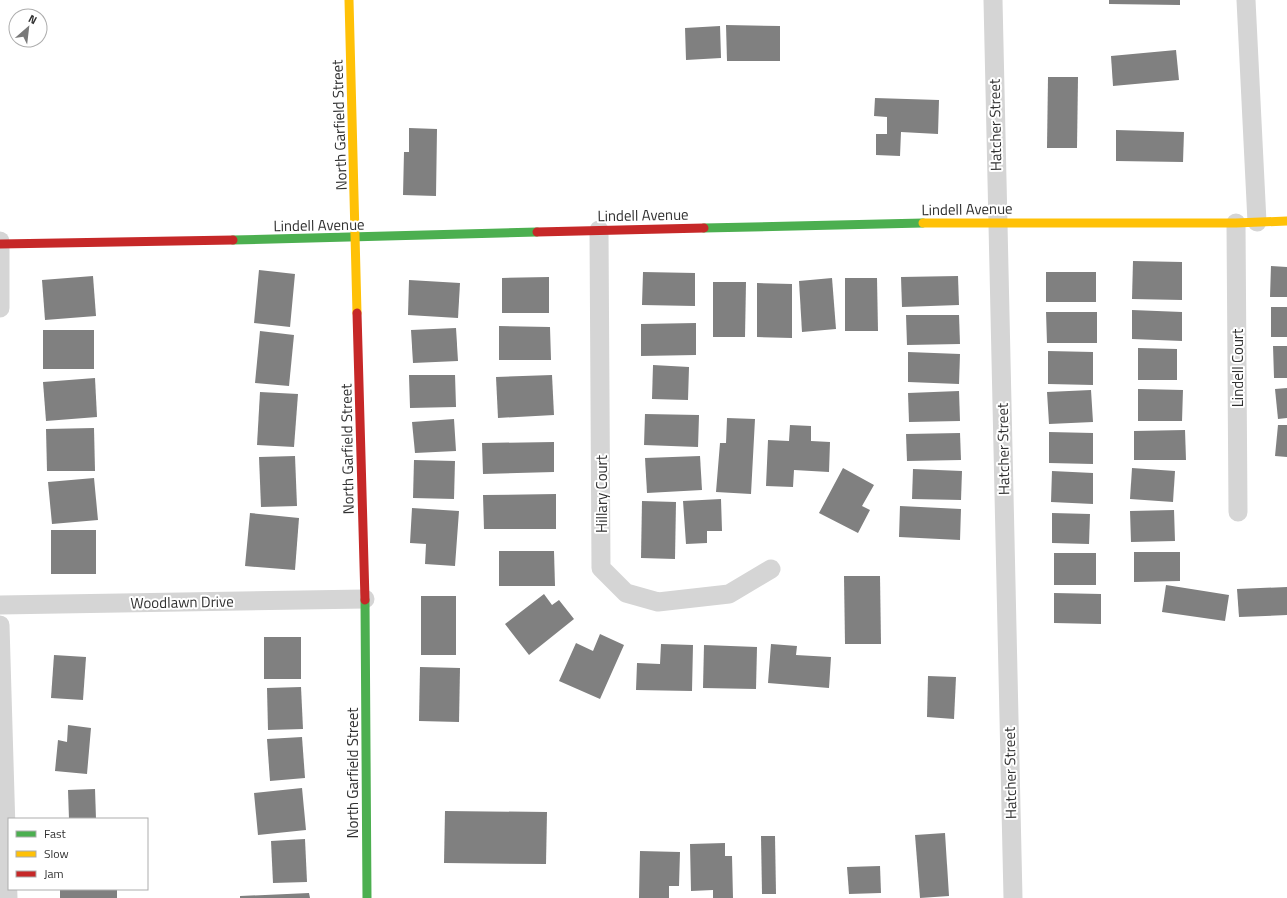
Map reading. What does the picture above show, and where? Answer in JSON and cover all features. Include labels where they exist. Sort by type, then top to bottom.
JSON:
[{"type":"street","name":"North Garfield Street","points":[[349,0],[365,599],[366,898]]},
{"type":"street","name":"Hatcher Street","points":[[993,0],[1013,898]]},
{"type":"street","points":[[1246,0],[1258,222]]},
{"type":"street","name":"Lindell Avenue","points":[[0,243],[356,238],[599,230],[997,222],[1236,223],[1287,221]]},
{"type":"street","name":"Lindell Court","points":[[1236,223],[1238,512]]},
{"type":"street","name":"Hillary Court","points":[[599,230],[601,568],[626,593],[658,602],[729,594],[772,569]]},
{"type":"street","points":[[0,243],[0,308]]},
{"type":"street","name":"Woodlawn Drive","points":[[0,605],[365,599]]},
{"type":"street","points":[[0,625],[8,898]]},
{"type":"building","points":[[1109,0],[1180,0],[1180,5],[1109,4]]},
{"type":"building","points":[[726,25],[780,26],[780,61],[727,61]]},
{"type":"building","points":[[720,26],[721,58],[686,60],[685,28]]},
{"type":"building","points":[[1176,50],[1179,80],[1113,86],[1111,56]]},
{"type":"building","points":[[1048,77],[1078,77],[1077,148],[1047,148]]},
{"type":"building","points":[[875,98],[939,100],[938,134],[901,132],[900,156],[876,155],[876,134],[887,134],[887,117],[874,116]]},
{"type":"building","points":[[409,128],[437,129],[436,196],[403,195],[404,152],[409,152]]},
{"type":"building","points":[[1116,130],[1184,132],[1183,162],[1116,161]]},
{"type":"building","points":[[1133,261],[1182,262],[1182,300],[1132,299]]},
{"type":"building","points":[[1271,266],[1287,267],[1287,297],[1270,297]]},
{"type":"building","points":[[259,270],[295,274],[290,327],[254,323]]},
{"type":"building","points":[[643,272],[695,273],[695,306],[642,305]]},
{"type":"building","points":[[1046,272],[1096,272],[1096,302],[1046,302]]},
{"type":"building","points":[[93,276],[96,316],[45,320],[42,280]]},
{"type":"building","points":[[958,276],[959,305],[902,307],[901,277]]},
{"type":"building","points":[[549,277],[549,313],[502,313],[502,278]]},
{"type":"building","points":[[832,278],[836,329],[802,332],[799,281]]},
{"type":"building","points":[[845,278],[877,278],[878,331],[845,331]]},
{"type":"building","points":[[409,280],[460,283],[458,318],[408,315]]},
{"type":"building","points":[[713,282],[746,282],[745,337],[713,337]]},
{"type":"building","points":[[757,283],[792,284],[792,338],[757,337]]},
{"type":"building","points":[[1271,307],[1287,307],[1287,337],[1271,337]]},
{"type":"building","points":[[1132,310],[1182,312],[1182,341],[1132,339]]},
{"type":"building","points":[[1046,312],[1097,312],[1097,343],[1047,343]]},
{"type":"building","points":[[906,315],[959,315],[960,344],[907,345]]},
{"type":"building","points":[[696,323],[696,355],[641,356],[641,324]]},
{"type":"building","points":[[499,326],[550,327],[551,360],[499,360]]},
{"type":"building","points":[[456,328],[458,361],[413,363],[411,330]]},
{"type":"building","points":[[43,330],[94,330],[94,369],[43,369]]},
{"type":"building","points":[[260,331],[294,335],[289,386],[255,383]]},
{"type":"building","points":[[1273,346],[1287,346],[1287,378],[1274,378]]},
{"type":"building","points":[[1138,348],[1177,349],[1177,380],[1138,380]]},
{"type":"building","points":[[1048,351],[1093,352],[1093,385],[1048,384]]},
{"type":"building","points":[[908,352],[960,354],[959,384],[908,382]]},
{"type":"building","points":[[653,365],[689,367],[688,400],[652,399]]},
{"type":"building","points":[[409,375],[455,375],[456,407],[410,408]]},
{"type":"building","points":[[552,375],[554,415],[498,418],[496,377]]},
{"type":"building","points":[[95,378],[97,417],[46,421],[43,382]]},
{"type":"building","points":[[1287,388],[1287,418],[1278,419],[1275,389]]},
{"type":"building","points":[[1138,389],[1183,390],[1182,421],[1138,421]]},
{"type":"building","points":[[1091,390],[1093,422],[1049,424],[1047,392]]},
{"type":"building","points":[[959,391],[960,421],[909,422],[908,393]]},
{"type":"building","points":[[260,392],[298,394],[294,447],[257,445]]},
{"type":"building","points":[[645,414],[699,415],[698,447],[644,445]]},
{"type":"building","points":[[727,418],[755,419],[751,494],[716,492],[720,443],[726,443]]},
{"type":"building","points":[[454,419],[456,451],[415,453],[412,422]]},
{"type":"building","points":[[790,425],[811,426],[811,441],[830,442],[829,472],[794,470],[793,487],[766,486],[768,440],[789,441]]},
{"type":"building","points":[[1278,425],[1287,425],[1287,457],[1275,456]]},
{"type":"building","points":[[94,428],[95,471],[47,471],[46,429]]},
{"type":"building","points":[[1185,430],[1186,460],[1134,460],[1134,431]]},
{"type":"building","points":[[1049,432],[1093,433],[1093,464],[1049,463]]},
{"type":"building","points":[[960,433],[961,460],[907,461],[906,434]]},
{"type":"building","points":[[554,442],[554,472],[483,474],[482,443]]},
{"type":"building","points":[[295,456],[297,506],[261,507],[259,457]]},
{"type":"building","points":[[700,456],[702,490],[647,493],[645,458]]},
{"type":"building","points":[[414,460],[455,461],[454,499],[413,498]]},
{"type":"building","points":[[843,468],[874,485],[862,506],[870,510],[858,533],[819,513]]},
{"type":"building","points":[[1132,468],[1175,471],[1173,502],[1130,499]]},
{"type":"building","points":[[913,469],[962,471],[961,500],[912,499]]},
{"type":"building","points":[[1052,471],[1093,473],[1093,504],[1051,502]]},
{"type":"building","points":[[94,478],[98,520],[52,524],[48,482]]},
{"type":"building","points":[[556,494],[556,529],[484,529],[483,495]]},
{"type":"building","points":[[721,499],[722,531],[707,531],[707,543],[686,544],[683,501]]},
{"type":"building","points":[[642,501],[676,502],[675,559],[641,558]]},
{"type":"building","points":[[900,506],[961,509],[960,540],[899,537]]},
{"type":"building","points":[[412,508],[459,511],[455,566],[425,564],[426,544],[410,543]]},
{"type":"building","points":[[1174,510],[1175,541],[1131,542],[1130,511]]},
{"type":"building","points":[[250,513],[299,518],[295,570],[245,566]]},
{"type":"building","points":[[1052,513],[1090,514],[1089,544],[1052,543]]},
{"type":"building","points":[[51,530],[96,530],[96,574],[51,574]]},
{"type":"building","points":[[499,551],[554,551],[555,586],[499,586]]},
{"type":"building","points":[[1134,552],[1180,552],[1180,581],[1134,582]]},
{"type":"building","points":[[1054,553],[1096,553],[1096,585],[1054,585]]},
{"type":"building","points":[[844,576],[880,576],[881,644],[845,644]]},
{"type":"building","points":[[1166,585],[1229,595],[1225,621],[1162,612]]},
{"type":"building","points":[[1287,587],[1287,615],[1239,617],[1237,589]]},
{"type":"building","points":[[1054,593],[1101,594],[1101,624],[1054,623]]},
{"type":"building","points":[[544,594],[552,605],[559,600],[574,619],[529,655],[505,624]]},
{"type":"building","points":[[421,596],[456,596],[456,655],[421,655]]},
{"type":"building","points":[[600,634],[624,645],[600,699],[559,681],[576,643],[593,651]]},
{"type":"building","points":[[264,637],[301,637],[301,679],[264,679]]},
{"type":"building","points":[[661,644],[693,645],[692,691],[636,690],[637,663],[660,664]]},
{"type":"building","points":[[771,644],[797,646],[796,655],[831,657],[829,688],[768,683]]},
{"type":"building","points":[[704,645],[757,647],[756,689],[703,688]]},
{"type":"building","points":[[54,655],[86,657],[83,700],[51,698]]},
{"type":"building","points":[[420,667],[460,668],[459,722],[419,721]]},
{"type":"building","points":[[928,676],[956,677],[954,719],[927,717]]},
{"type":"building","points":[[301,687],[303,729],[268,730],[267,688]]},
{"type":"building","points":[[68,725],[91,728],[87,774],[55,771],[58,740],[67,742]]},
{"type":"building","points":[[302,737],[305,778],[270,781],[267,739]]},
{"type":"building","points":[[302,788],[306,830],[258,835],[254,793]]},
{"type":"building","points":[[95,789],[96,818],[69,818],[68,790]]},
{"type":"building","points":[[445,811],[547,812],[546,864],[444,863]]},
{"type":"building","points":[[945,833],[949,896],[920,898],[915,835]]},
{"type":"building","points":[[761,836],[775,836],[776,894],[762,894]]},
{"type":"building","points":[[305,839],[307,882],[273,883],[271,841]]},
{"type":"building","points":[[725,843],[725,856],[732,856],[733,898],[713,898],[713,890],[691,891],[690,844]]},
{"type":"building","points":[[640,851],[680,852],[679,886],[669,886],[669,898],[639,898]]},
{"type":"building","points":[[880,866],[881,893],[849,894],[847,867]]},
{"type":"building","points":[[60,890],[117,890],[117,898],[60,898]]},
{"type":"building","points":[[309,893],[310,898],[240,898],[240,896]]},
{"type":"traffic: fast","points":[[704,228],[923,223]]},
{"type":"traffic: fast","points":[[233,240],[537,232]]},
{"type":"traffic: fast","points":[[365,600],[367,898]]},
{"type":"traffic: slow","points":[[349,0],[357,313]]},
{"type":"traffic: slow","points":[[923,223],[1236,223],[1287,221]]},
{"type":"traffic: jam","points":[[537,232],[704,228]]},
{"type":"traffic: jam","points":[[0,244],[233,240]]},
{"type":"traffic: jam","points":[[357,313],[365,600]]}]
